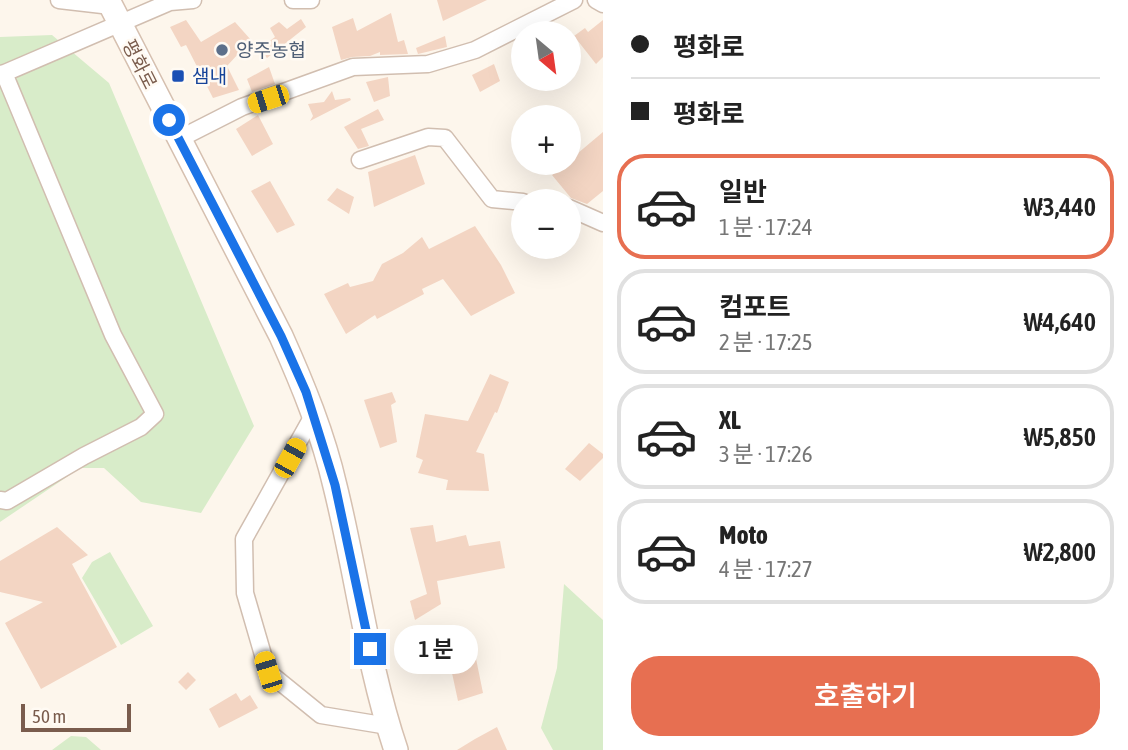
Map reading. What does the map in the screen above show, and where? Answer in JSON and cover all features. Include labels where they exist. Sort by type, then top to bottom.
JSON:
[{"type":"main road","name":"평화로","points":[[113,10],[281,336],[314,414],[335,485],[374,675],[396,750]]},
{"type":"street","points":[[59,0],[113,10],[193,0]]},
{"type":"street","points":[[293,0],[311,0]]},
{"type":"street","points":[[178,139],[242,107],[353,68],[428,64],[475,50],[574,0]]},
{"type":"street","points":[[596,0],[603,5]]},
{"type":"street","points":[[0,500],[7,501],[84,456],[141,427],[155,414],[113,335],[2,74],[113,10]]},
{"type":"street","points":[[360,160],[428,137],[445,138],[492,199],[511,201]]},
{"type":"street","points":[[581,213],[603,223]]},
{"type":"street","points":[[314,414],[244,539],[245,593],[268,672],[321,715],[388,726]]},
{"type":"green space","points":[[52,35],[109,83],[254,426],[201,513],[141,502],[104,468],[80,468],[0,522],[0,37]]},
{"type":"green space","points":[[110,552],[153,626],[121,645],[82,578],[92,562]]},
{"type":"green space","points":[[564,584],[603,620],[603,750],[553,750],[541,728],[557,668]]},
{"type":"green space","points":[[71,736],[86,737],[101,750],[52,750]]},
{"type":"building","points":[[437,0],[487,0],[443,21]]},
{"type":"building","points":[[391,13],[398,42],[404,40],[408,54],[380,55],[380,52],[341,60],[332,27],[353,18],[357,31]]},
{"type":"building","points":[[301,19],[306,27],[267,58],[259,49],[275,37],[270,28],[279,22],[287,29]]},
{"type":"building","points":[[186,20],[201,42],[235,22],[251,40],[227,66],[239,90],[213,98],[186,45],[181,47],[170,27]]},
{"type":"building","points":[[603,20],[603,57],[596,64],[581,45],[581,31],[585,28],[588,32]]},
{"type":"building","points":[[445,36],[447,47],[418,54],[416,48]]},
{"type":"building","points":[[494,64],[500,81],[480,92],[472,75]]},
{"type":"building","points":[[269,67],[275,84],[252,92],[247,79]]},
{"type":"building","points":[[388,77],[390,96],[374,102],[366,82]]},
{"type":"building","points":[[332,91],[335,100],[351,100],[310,121],[313,116],[308,104],[324,102]]},
{"type":"building","points":[[378,109],[384,120],[361,129],[369,146],[358,149],[344,127]]},
{"type":"building","points":[[258,115],[273,144],[252,156],[236,129]]},
{"type":"building","points":[[603,132],[603,191],[587,204],[581,202],[581,189],[564,189],[552,175],[581,175],[581,151]]},
{"type":"building","points":[[415,155],[425,184],[374,207],[368,172]]},
{"type":"building","points":[[270,181],[295,225],[277,233],[251,191]]},
{"type":"building","points":[[337,188],[354,197],[349,214],[327,200]]},
{"type":"building","points":[[475,226],[501,265],[515,293],[471,316],[443,279],[422,289],[424,294],[377,319],[375,315],[346,334],[324,294],[348,283],[350,287],[373,281],[382,264],[403,253],[422,237],[429,249]]},
{"type":"building","points":[[490,374],[509,382],[497,413],[495,412],[476,452],[484,454],[489,491],[446,490],[448,480],[418,473],[423,460],[416,457],[425,414],[468,421]]},
{"type":"building","points":[[392,392],[396,402],[391,405],[397,442],[380,448],[364,400]]},
{"type":"building","points":[[589,443],[603,454],[603,458],[580,481],[565,469]]},
{"type":"building","points":[[433,525],[436,542],[466,535],[469,546],[500,541],[505,568],[437,581],[441,604],[415,620],[410,601],[427,594],[410,528]]},
{"type":"building","points":[[57,527],[88,555],[72,564],[117,647],[41,689],[5,623],[43,602],[0,592],[0,561]]},
{"type":"building","points":[[472,639],[483,693],[458,701],[446,645]]},
{"type":"building","points":[[188,672],[196,680],[186,690],[178,682]]},
{"type":"building","points":[[236,693],[241,701],[250,695],[258,708],[219,728],[209,709]]},
{"type":"building","points":[[497,727],[507,750],[457,750],[475,739]]},
{"type":"place","name":"양주농협","points":[[222,50]]},
{"type":"place","name":"샘내","points":[[178,76]]},
{"type":"route","points":[[169,120],[281,336],[306,392],[335,485],[370,649]]}]
